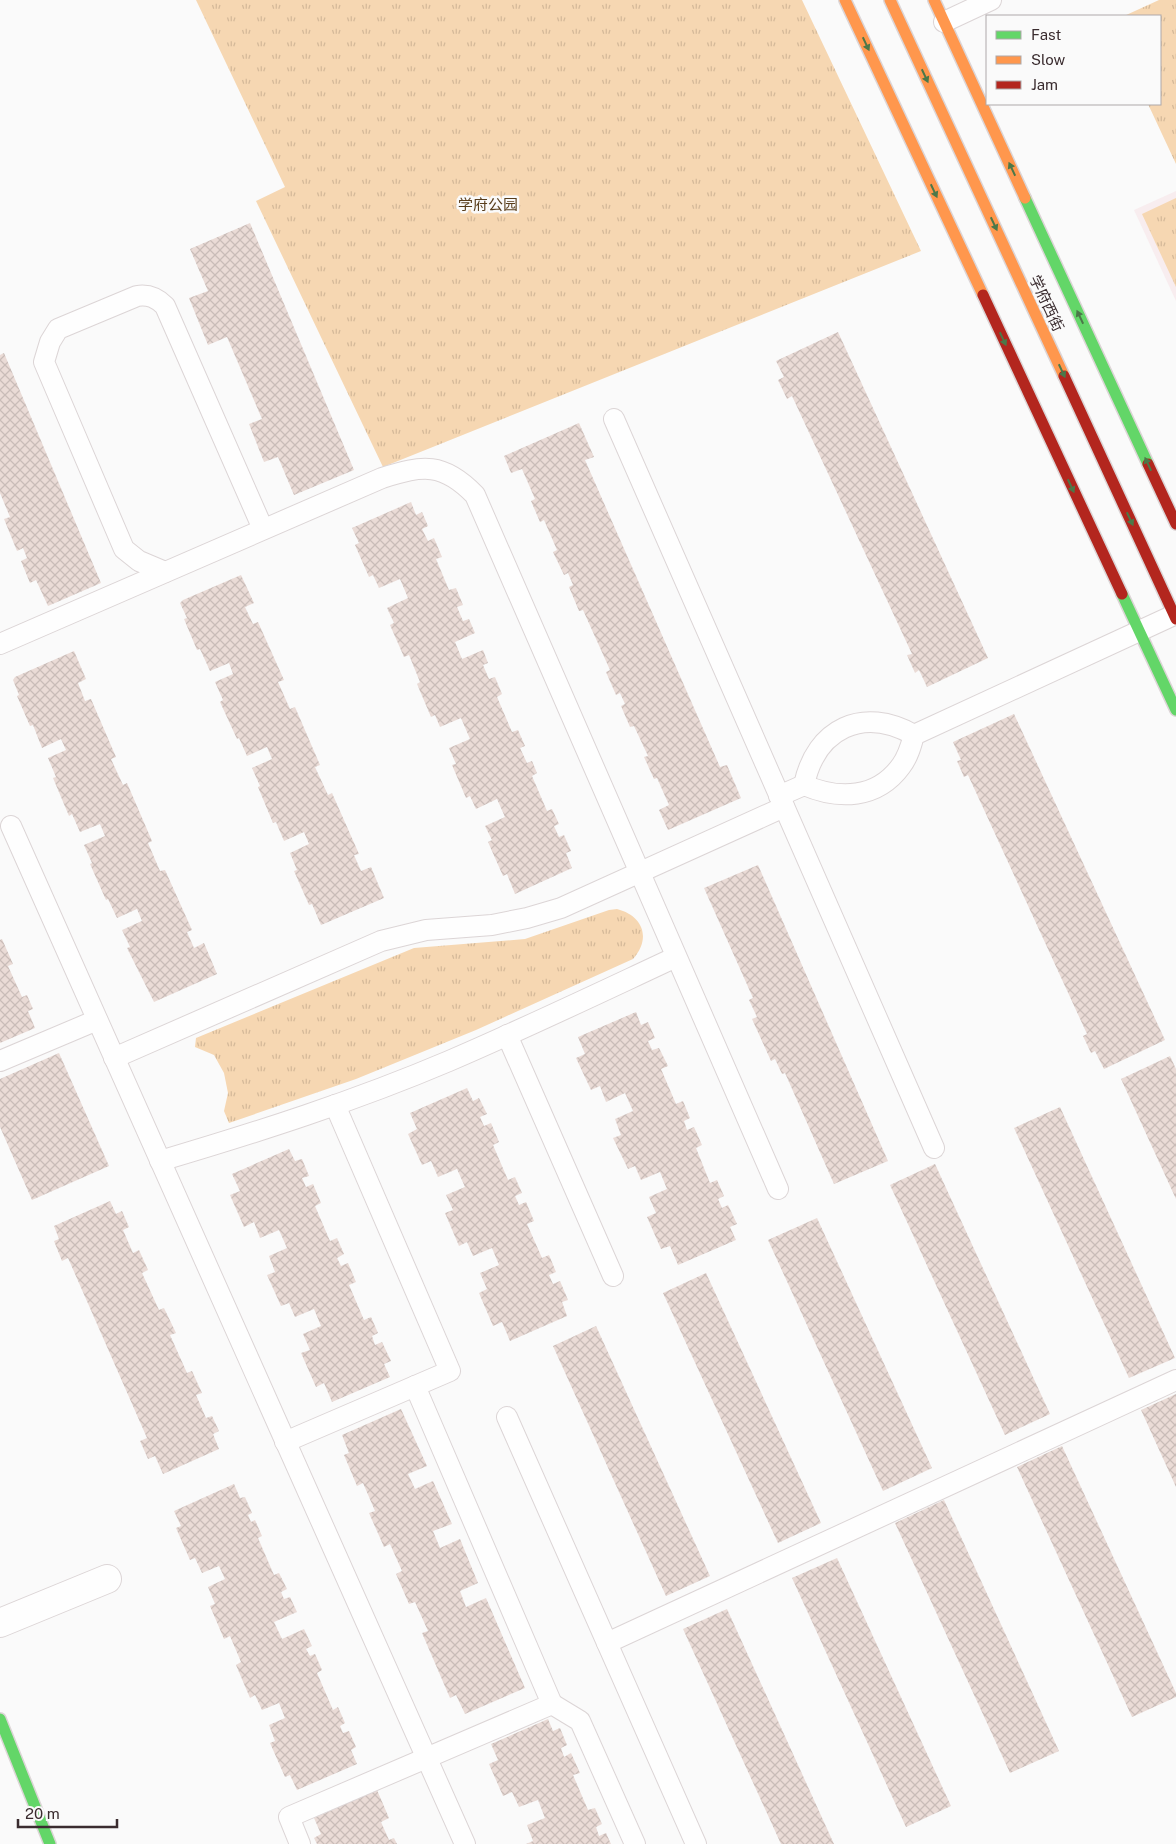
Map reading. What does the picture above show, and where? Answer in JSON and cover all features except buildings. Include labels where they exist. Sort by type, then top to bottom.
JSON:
[{"type":"street","points":[[845,0],[1176,710]]},
{"type":"street","name":"学府西街","points":[[890,0],[1175,617]]},
{"type":"street","name":"学府西街","points":[[934,0],[1171,502],[1176,524]]},
{"type":"street","points":[[0,1623],[107,1579]]},
{"type":"street","points":[[0,1719],[50,1844]]},
{"type":"lane","points":[[944,22],[991,0]]},
{"type":"lane","points":[[165,572],[139,561],[124,549],[44,362],[50,342],[58,329],[137,296],[149,296],[165,306],[263,530]]},
{"type":"lane","points":[[614,419],[934,1148]]},
{"type":"lane","points":[[0,644],[382,478],[410,469],[425,468],[440,470],[454,476],[475,495],[778,1190]]},
{"type":"lane","points":[[914,735],[1139,631],[1175,617]]},
{"type":"lane","points":[[114,1058],[381,941],[426,930],[492,925],[527,918],[561,908],[639,873],[782,802],[804,785],[807,771],[821,745],[832,735],[848,726],[865,722],[882,722],[900,726],[914,735]]},
{"type":"lane","points":[[804,785],[821,792],[839,796],[858,794],[875,788],[890,779],[902,766],[910,751],[914,735]]},
{"type":"lane","points":[[11,826],[465,1844]]},
{"type":"lane","points":[[160,1161],[257,1132],[335,1105],[449,1061],[676,957]]},
{"type":"lane","points":[[0,1061],[97,1020]]},
{"type":"lane","points":[[507,1035],[613,1276]]},
{"type":"lane","points":[[285,1442],[450,1371],[335,1105]]},
{"type":"lane","points":[[606,1643],[1176,1380]]},
{"type":"lane","points":[[415,1386],[552,1704],[580,1720],[635,1844]]},
{"type":"lane","points":[[506,1417],[696,1844]]},
{"type":"lane","points":[[300,1844],[289,1817],[552,1704]]},
{"type":"shaded area","points":[[1176,191],[1176,301],[1134,210]]},
{"type":"green space","name":"学府公园","points":[[196,0],[802,0],[921,251],[383,467],[256,201],[285,187]]},
{"type":"green space","points":[[1159,0],[1176,0],[1176,164],[1148,105],[1161,105],[1161,15],[1126,15]]},
{"type":"green space","points":[[1176,198],[1176,287],[1142,214]]},
{"type":"green space","points":[[617,909],[633,917],[642,929],[642,944],[633,959],[476,1030],[356,1079],[229,1123],[224,1111],[228,1093],[224,1073],[214,1055],[195,1047],[196,1038],[414,948],[525,939],[609,910]]},
{"type":"traffic: fast","points":[[1025,198],[1148,464]]},
{"type":"traffic: fast","points":[[1122,594],[1176,710]]},
{"type":"traffic: fast","points":[[0,1719],[50,1844]]},
{"type":"traffic: slow","points":[[845,0],[983,295]]},
{"type":"traffic: slow","points":[[890,0],[1064,376]]},
{"type":"traffic: slow","points":[[934,0],[1025,198]]},
{"type":"traffic: jam","points":[[983,295],[1122,594]]},
{"type":"traffic: jam","points":[[1064,376],[1176,619]]},
{"type":"traffic: jam","points":[[1148,464],[1176,524]]}]
